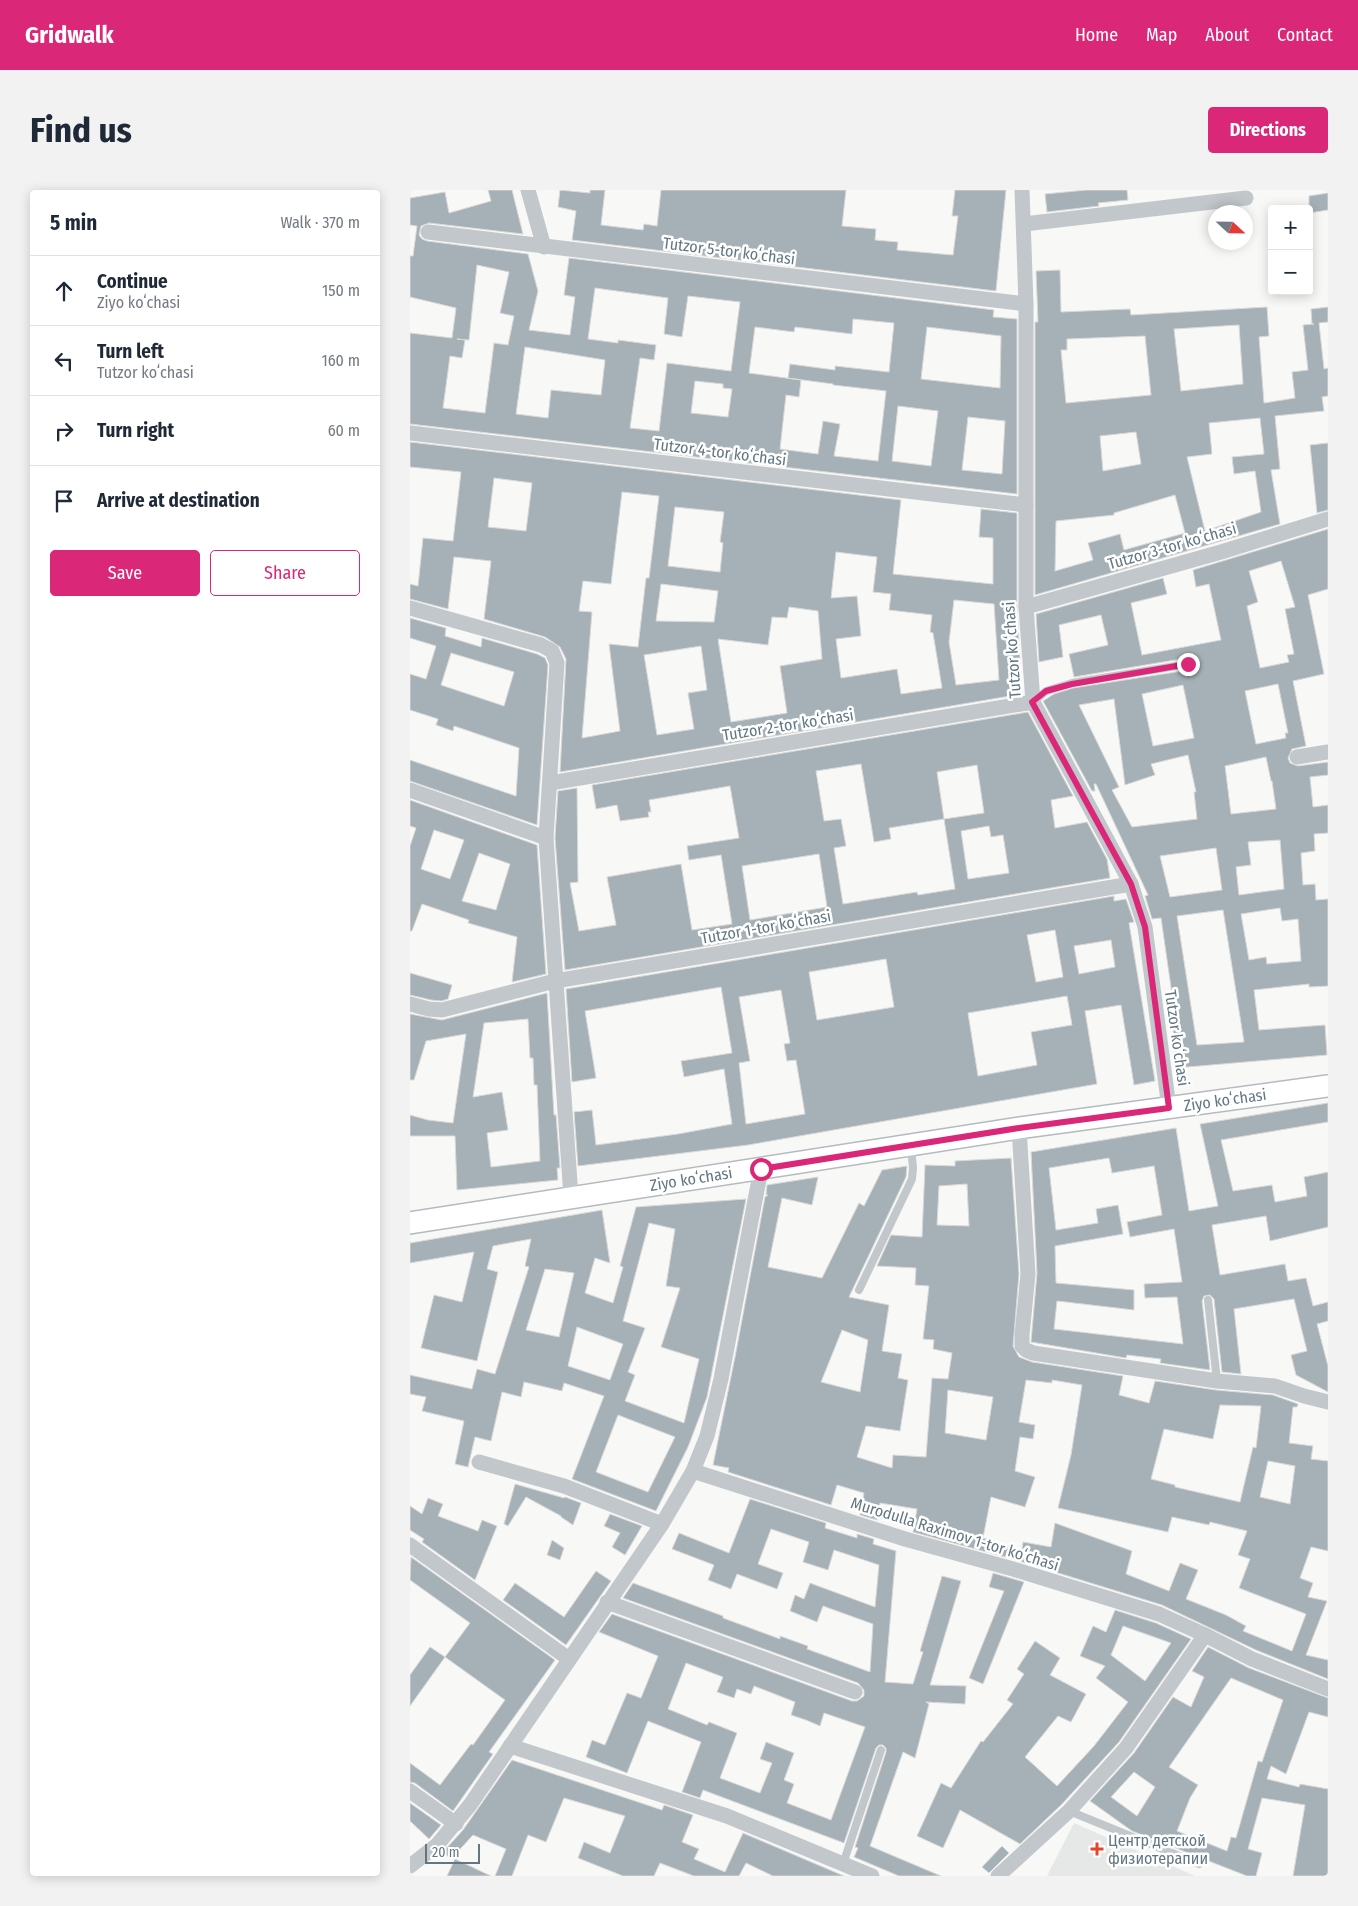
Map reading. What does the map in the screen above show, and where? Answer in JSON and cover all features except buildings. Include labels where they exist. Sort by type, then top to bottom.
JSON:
[{"type":"street","points":[[528,190],[544,247]]},
{"type":"street","name":"Tutzor koʻchasi","points":[[1022,190],[1026,304],[1026,607],[1032,702],[1131,884],[1145,927],[1169,1108]]},
{"type":"street","points":[[1024,224],[1246,198]]},
{"type":"street","name":"Tutzor 5-tor koʻchasi","points":[[428,232],[1026,304]]},
{"type":"street","name":"Tutzor 4-tor koʻchasi","points":[[410,433],[1026,505]]},
{"type":"street","name":"Tutzor 3-tor koʻchasi","points":[[1026,607],[1221,552],[1328,518]]},
{"type":"street","points":[[410,608],[541,645],[552,651],[557,663],[546,838],[571,1197]]},
{"type":"street","name":"Tutzor 2-tor koʻchasi","points":[[550,783],[1032,702]]},
{"type":"street","points":[[1297,757],[1328,752]]},
{"type":"street","points":[[410,790],[546,838]]},
{"type":"street","name":"Tutzor 1-tor koʻchasi","points":[[410,1004],[429,1010],[442,1010],[555,980],[1131,884]]},
{"type":"street","name":"Ziyo koʻchasi","points":[[410,1223],[1019,1128],[1328,1086]]},
{"type":"street","points":[[1019,1128],[1028,1274],[1022,1346],[1026,1350],[1033,1353],[1217,1381],[1275,1386],[1328,1402]]},
{"type":"street","points":[[410,1866],[437,1845],[456,1824],[662,1524],[693,1471],[707,1436],[721,1380],[761,1169]]},
{"type":"street","points":[[479,1462],[564,1486],[662,1524]]},
{"type":"street","name":"Murodulla Raximov 1-tor koʻchasi","points":[[693,1471],[905,1539],[1013,1569],[1159,1614],[1252,1659],[1328,1689]]},
{"type":"street","points":[[410,1546],[569,1659]]},
{"type":"street","points":[[607,1602],[855,1692]]},
{"type":"street","points":[[998,1876],[1069,1811],[1126,1748],[1205,1635]]},
{"type":"street","points":[[510,1746],[727,1816],[872,1876]]},
{"type":"street","points":[[410,1791],[456,1824]]},
{"type":"lane","points":[[1032,702],[1046,691],[1072,684],[1188,664]]},
{"type":"lane","points":[[859,1290],[912,1179],[914,1168],[911,1145]]},
{"type":"lane","points":[[1208,1300],[1217,1381]]},
{"type":"lane","points":[[843,1864],[881,1750]]},
{"type":"lane","points":[[1069,1811],[1199,1864]]},
{"type":"shaded area","name":"Центр детской физиотерапии","points":[[1074,1823],[1195,1876],[1047,1876]]},
{"type":"place","name":"Центр детской физиотерапии","points":[[1097,1849]]},
{"type":"route","points":[[761,1169],[1019,1128],[1169,1108],[1145,927],[1131,884],[1032,702],[1046,691],[1072,684],[1188,664]]}]
